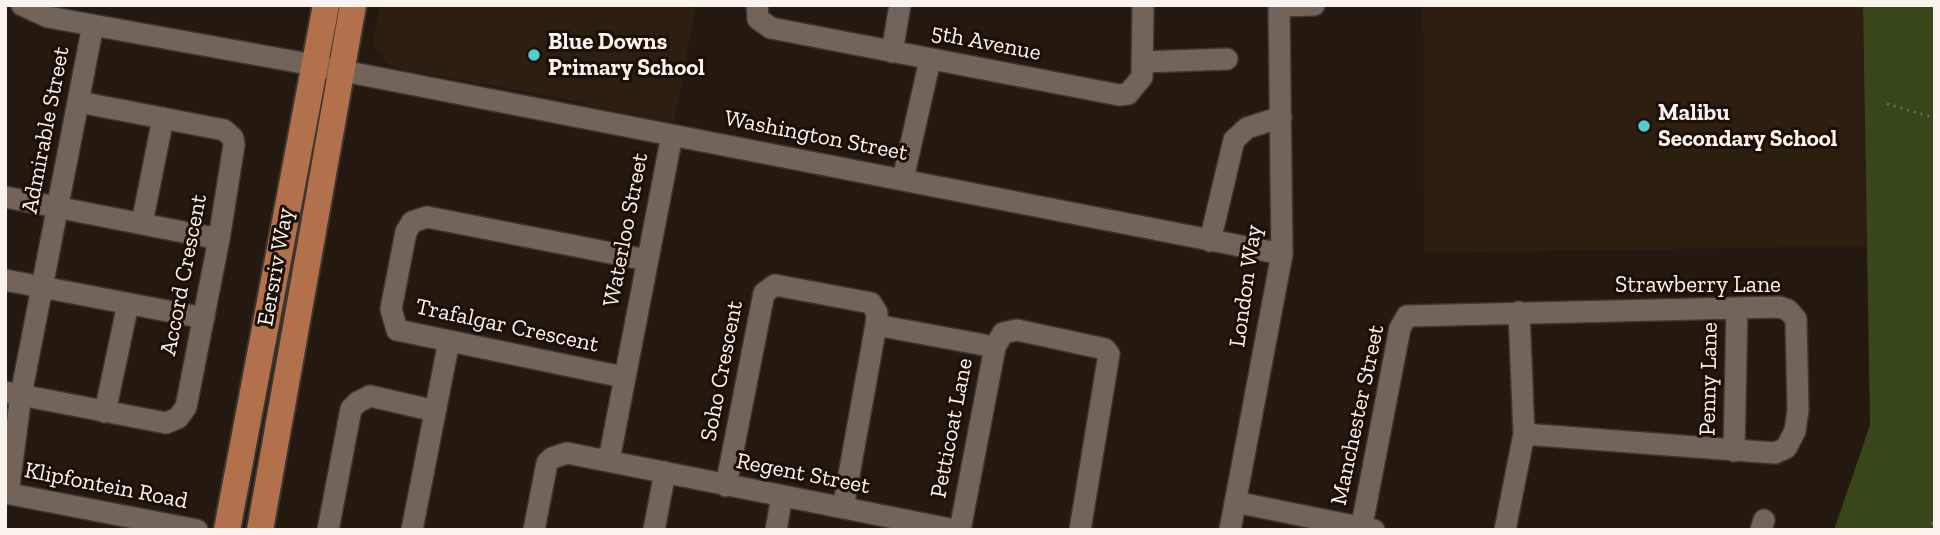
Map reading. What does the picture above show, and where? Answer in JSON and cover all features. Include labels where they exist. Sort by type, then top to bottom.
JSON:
[{"type":"main road","name":"Eersriv Way","points":[[227,530],[326,5]]},
{"type":"main road","name":"Eersriv Way","points":[[260,530],[292,362],[353,5]]},
{"type":"street","points":[[5,7],[12,5]]},
{"type":"street","name":"Washington Street","points":[[22,5],[42,16],[341,71],[1282,254]]},
{"type":"street","name":"5th Avenue","points":[[757,5],[758,19],[767,26],[1119,95],[1128,94],[1137,85],[1144,62],[1143,5]]},
{"type":"street","points":[[892,52],[900,5]]},
{"type":"street","points":[[1279,6],[1314,5]]},
{"type":"street","name":"London Way","points":[[1230,530],[1282,254],[1279,6]]},
{"type":"street","name":"Admirable Street","points":[[6,493],[13,394],[43,288],[93,25]]},
{"type":"street","points":[[1144,62],[1227,59]]},
{"type":"street","points":[[903,180],[930,60]]},
{"type":"street","name":"Accord Crescent","points":[[13,394],[166,423],[178,418],[186,407],[219,239],[233,138],[224,130],[79,102]]},
{"type":"street","points":[[1210,241],[1234,140],[1247,128],[1281,117]]},
{"type":"street","points":[[142,223],[163,118]]},
{"type":"street","name":"Waterloo Street","points":[[609,460],[672,135]]},
{"type":"street","points":[[5,197],[219,239]]},
{"type":"street","name":"Trafalgar Crescent","points":[[623,377],[402,332],[392,321],[391,309],[406,232],[416,219],[428,217],[647,260]]},
{"type":"street","points":[[5,280],[204,318]]},
{"type":"street","name":"Soho Crescent","points":[[726,486],[760,302],[767,290],[775,285],[871,303],[877,313],[876,325]]},
{"type":"street","points":[[105,412],[128,304]]},
{"type":"street","name":"Strawberry Lane","points":[[1410,314],[1779,307],[1788,310],[1796,319],[1798,410],[1795,431],[1786,448],[1775,453],[1524,434]]},
{"type":"street","name":"Penny Lane","points":[[1734,452],[1737,308]]},
{"type":"street","points":[[1505,530],[1524,434],[1520,312]]},
{"type":"street","name":"Manchester Street","points":[[1366,529],[1400,328],[1410,314]]},
{"type":"street","points":[[843,508],[876,325],[995,347]]},
{"type":"street","name":"Petticoat Lane","points":[[957,530],[995,347],[1003,333],[1017,330],[1105,349],[1109,354],[1080,530]]},
{"type":"street","points":[[412,530],[449,341]]},
{"type":"street","points":[[328,530],[351,409],[370,396],[435,411]]},
{"type":"street","name":"Regent Street","points":[[534,530],[547,463],[552,458],[567,453],[843,508],[903,525],[957,530]]},
{"type":"street","points":[[654,530],[665,472]]},
{"type":"street","name":"Klipfontein Road","points":[[6,493],[197,530]]},
{"type":"street","points":[[776,530],[782,496]]},
{"type":"street","points":[[1236,502],[1366,529]]},
{"type":"path","points":[[1887,104],[1935,118]]},
{"type":"path","points":[[1928,530],[1935,520]]},
{"type":"shaded area","name":"Blue Downs Primary School","points":[[380,5],[696,5],[674,123],[583,105],[583,102],[389,67],[372,43]]},
{"type":"shaded area","name":"Malibu Secondary School","points":[[1423,5],[1863,5],[1866,246],[1424,253]]},
{"type":"green space","points":[[1863,5],[1935,5],[1935,530],[1834,530],[1870,425]]},
{"type":"place","name":"Blue Downs Primary School","points":[[534,55]]},
{"type":"place","name":"Malibu Secondary School","points":[[1644,126]]}]
